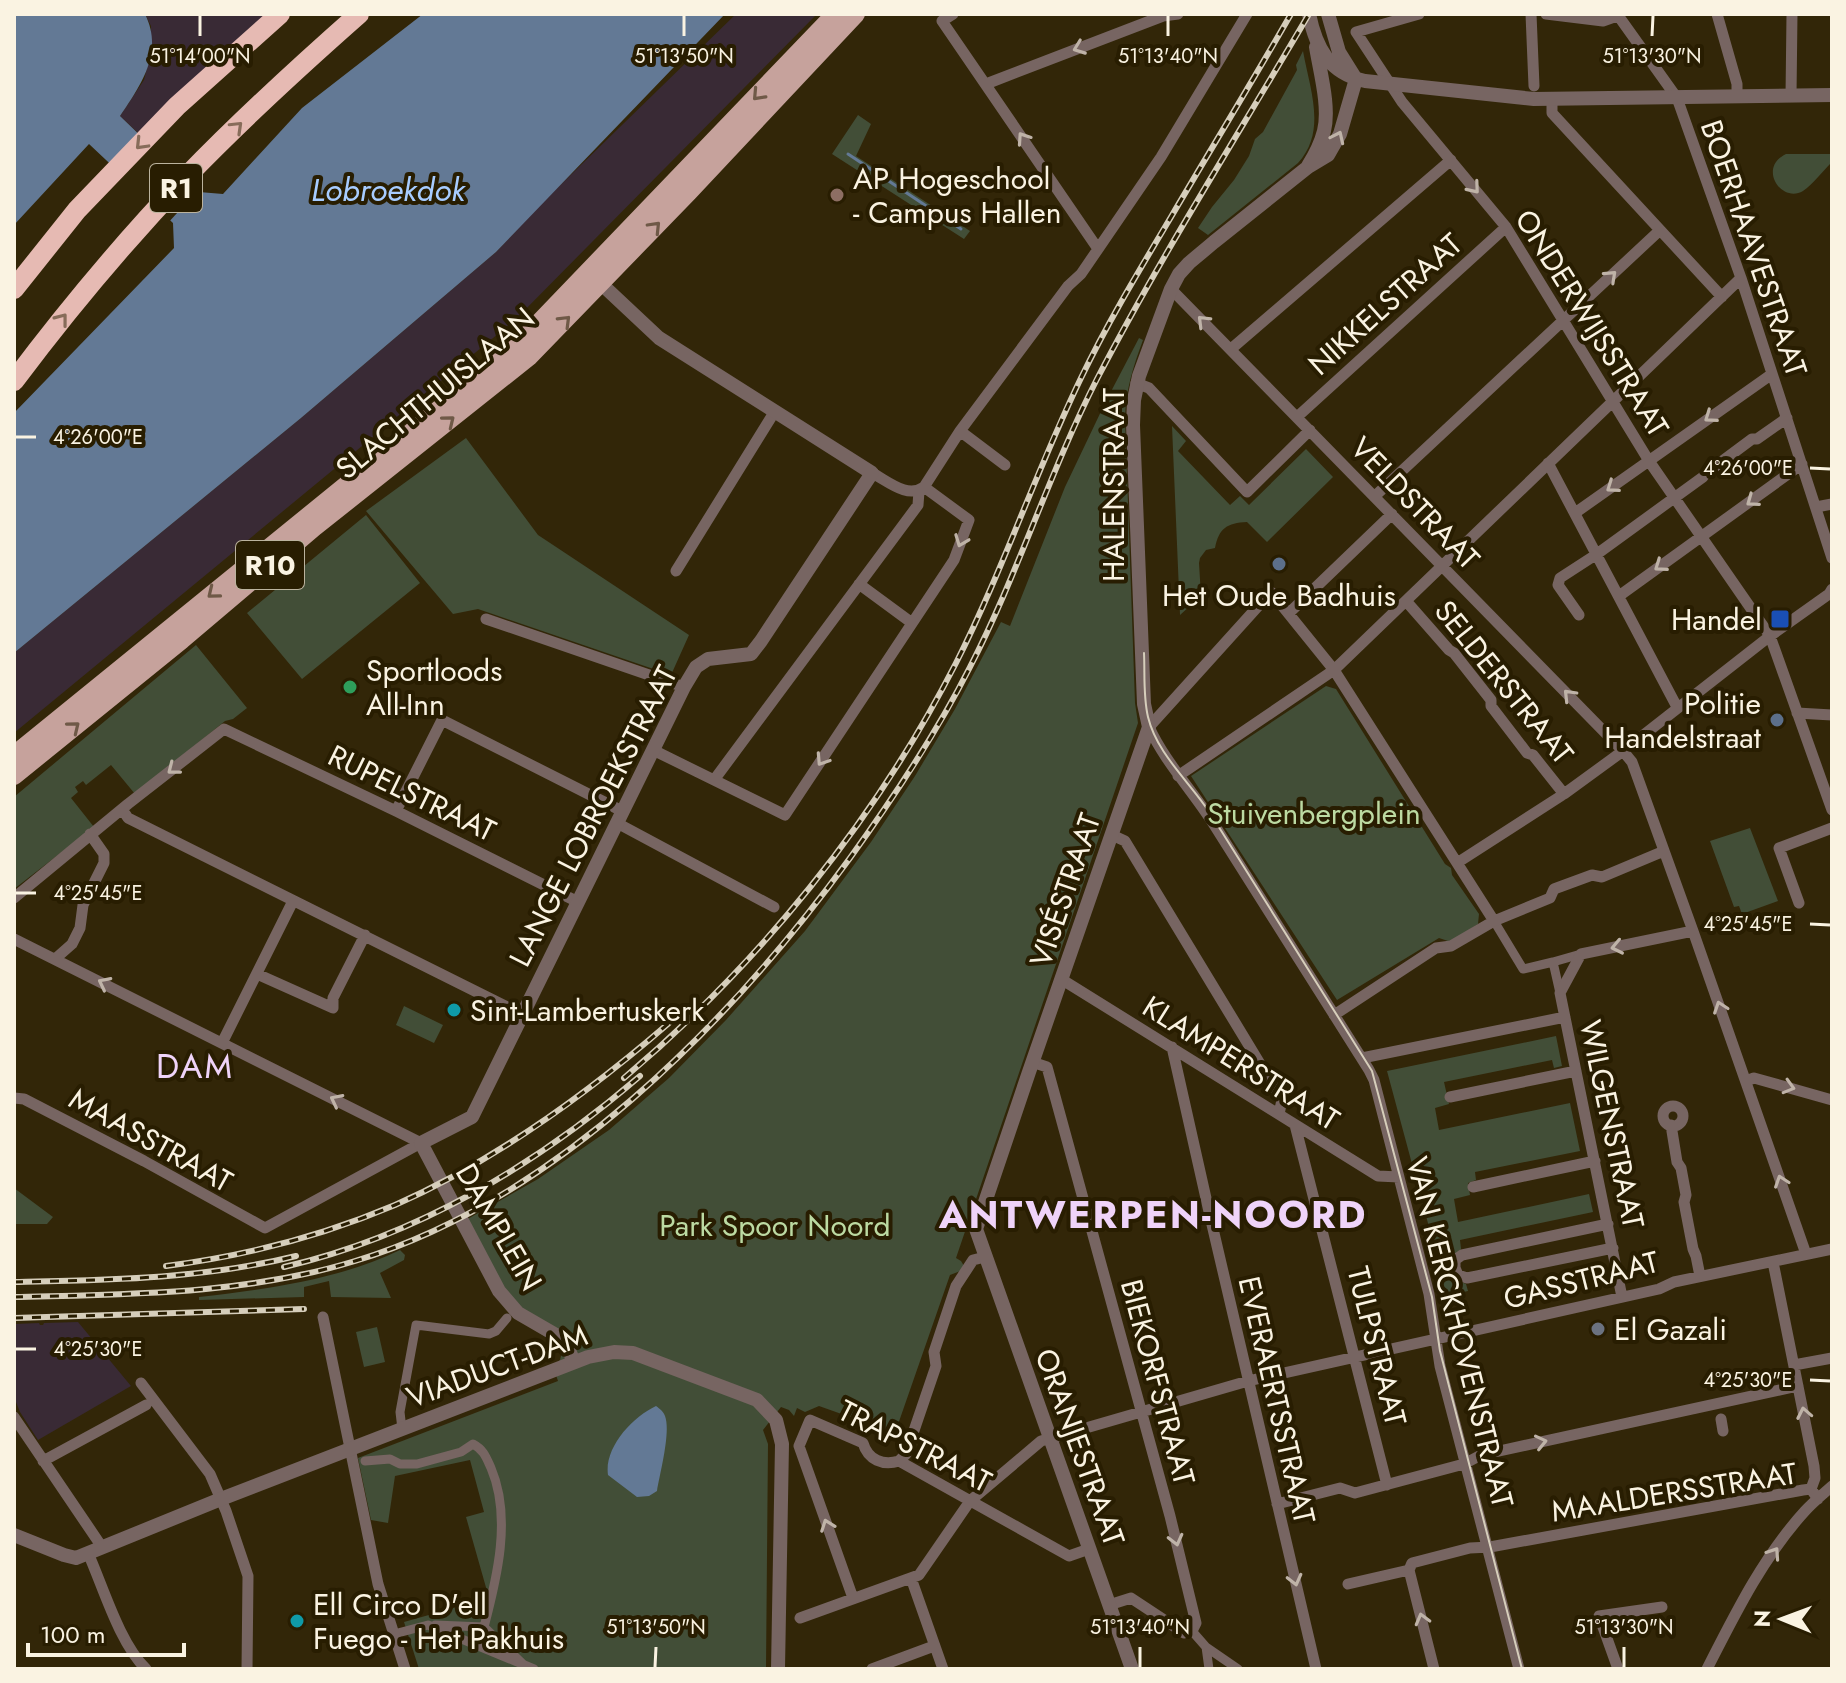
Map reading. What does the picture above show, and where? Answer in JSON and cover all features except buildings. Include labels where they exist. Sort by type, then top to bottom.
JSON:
[{"type":"highway","name":"R1","points":[[14,289],[77,210],[167,117],[280,14]]},
{"type":"highway","name":"R1","points":[[14,381],[97,275],[188,175],[359,14]]},
{"type":"main road","name":"SLACHTHUISLAAN","points":[[14,776],[315,527],[529,357],[595,278],[835,14]]},
{"type":"main road","name":"SLACHTHUISLAAN","points":[[14,755],[426,420],[595,278],[856,14]]},
{"type":"street","points":[[986,84],[1163,16],[1178,14]]},
{"type":"street","points":[[714,780],[918,505],[922,489],[960,431],[1068,286],[1081,274],[1161,157],[1247,14]]},
{"type":"street","name":"HALENSTRAAT","points":[[1308,167],[1324,132],[1326,119],[1309,14]]},
{"type":"street","points":[[1328,14],[1339,52],[1356,79]]},
{"type":"street","name":"ONDERWIJSSTRAAT","points":[[1419,14],[1356,32],[1402,102],[1506,227],[1649,461],[1770,636],[1832,810]]},
{"type":"street","points":[[1531,14],[1534,86]]},
{"type":"street","points":[[1546,14],[1603,21],[1617,15]]},
{"type":"street","points":[[1717,14],[1737,84],[1737,97]]},
{"type":"street","points":[[1791,96],[1792,14]]},
{"type":"street","name":"BOERHAAVESTRAAT","points":[[1617,15],[1677,98],[1741,278],[1832,558]]},
{"type":"street","points":[[948,17],[986,84],[1098,249]]},
{"type":"street","points":[[1313,36],[1334,66],[1356,79],[1390,84],[1552,100],[1832,95]]},
{"type":"street","name":"HALENSTRAAT","points":[[1149,727],[1144,704],[1136,517],[1133,417],[1136,383],[1179,274],[1308,167],[1323,159],[1336,143],[1356,79]]},
{"type":"street","points":[[1552,100],[1552,113],[1722,297]]},
{"type":"street","points":[[1231,349],[1451,160]]},
{"type":"street","name":"NIKKELSTRAAT","points":[[1297,417],[1506,227]]},
{"type":"street","points":[[1375,496],[1659,231]]},
{"type":"street","points":[[595,278],[659,338],[872,473],[909,493],[922,489]]},
{"type":"street","points":[[1178,776],[1334,670],[1741,278]]},
{"type":"street","name":"VELDSTRAAT","points":[[1171,289],[1632,762],[1806,1254]]},
{"type":"street","points":[[1575,513],[1772,374]]},
{"type":"street","points":[[1136,383],[1149,388],[1247,492],[1310,430]]},
{"type":"street","points":[[676,571],[775,411]]},
{"type":"street","points":[[1579,615],[1558,585],[1560,578],[1752,439],[1757,439],[1787,418]]},
{"type":"street","points":[[960,431],[1005,465]]},
{"type":"street","points":[[1548,463],[1677,707]]},
{"type":"street","points":[[1619,596],[1802,464]]},
{"type":"street","name":"LANGE LOBROEKSTRAAT","points":[[265,1228],[472,1117],[696,667],[708,659],[751,654],[872,473]]},
{"type":"street","points":[[653,750],[785,815],[954,560],[969,520],[922,489]]},
{"type":"street","points":[[1816,507],[1832,504]]},
{"type":"street","points":[[1392,514],[1289,613],[1334,670],[1523,969],[1693,931]]},
{"type":"street","points":[[859,584],[912,623]]},
{"type":"street","name":"VISÉSTRAAT","points":[[983,1250],[976,1229],[1149,727],[1271,592],[1289,613]]},
{"type":"street","points":[[1457,863],[1564,794],[1831,593]]},
{"type":"street","name":"SELDERSTRAAT","points":[[1406,601],[1454,653],[1527,753],[1533,755],[1564,794]]},
{"type":"street","points":[[486,619],[684,687]]},
{"type":"street","points":[[1797,713],[1832,715]]},
{"type":"street","points":[[396,811],[442,720],[620,817],[774,907]]},
{"type":"street","points":[[1149,727],[1334,1015],[1436,948],[1451,946],[1494,921],[1550,898],[1554,889],[1592,875],[1602,877],[1664,851]]},
{"type":"street","name":"RUPELSTRAAT","points":[[122,809],[224,729],[578,902]]},
{"type":"street","points":[[14,898],[122,809],[128,818],[521,1014]]},
{"type":"street","points":[[1799,903],[1779,848],[1832,828]]},
{"type":"street","points":[[55,959],[72,944],[80,928],[83,905],[104,863],[104,854],[90,834]]},
{"type":"street","points":[[1112,835],[1125,841],[1282,1100],[1279,1114]]},
{"type":"street","points":[[222,1043],[293,901]]},
{"type":"street","points":[[257,974],[333,1008],[333,998],[365,935]]},
{"type":"street","points":[[14,939],[421,1143]]},
{"type":"street","points":[[1560,993],[1581,954]]},
{"type":"street","name":"WILGENSTRAAT","points":[[1553,962],[1622,1297]]},
{"type":"street","name":"KLAMPERSTRAAT","points":[[1061,979],[1378,1176],[1399,1177]]},
{"type":"street","name":"VAN KERCKHOVENSTRAAT","points":[[1334,1015],[1375,1084],[1429,1294],[1440,1366],[1519,1669]]},
{"type":"street","points":[[1362,1058],[1565,1017]]},
{"type":"street","name":"EVERAERTSSTRAAT","points":[[1172,1047],[1316,1669]]},
{"type":"street","name":"BIEKORFSTRAAT","points":[[1032,1062],[1047,1067],[1197,1620],[1192,1631]]},
{"type":"street","points":[[1450,1097],[1576,1071]]},
{"type":"street","points":[[1746,1081],[1754,1078],[1832,1100]]},
{"type":"street","name":"MAASSTRAAT","points":[[14,1098],[24,1099],[144,1161],[265,1228]]},
{"type":"street","name":"TULPSTRAAT","points":[[1295,1125],[1387,1485]]},
{"type":"street","points":[[1671,1125],[1700,1276]]},
{"type":"street","name":"DAMPLEIN","points":[[421,1143],[499,1291],[518,1313],[556,1335],[568,1348],[574,1362]]},
{"type":"street","name":"VAN KERCKHOVENSTRAAT","points":[[1473,1187],[1595,1161]]},
{"type":"street","name":"VAN KERCKHOVENSTRAAT","points":[[1608,1224],[1462,1255],[1455,1260],[1455,1268],[1458,1275],[1467,1278],[1613,1248]]},
{"type":"street","name":"GASSTRAAT","points":[[911,1578],[919,1575],[970,1501],[1041,1441],[1049,1438],[1248,1381],[1659,1289],[1700,1276],[1832,1249]]},
{"type":"street","points":[[899,1461],[906,1454],[936,1366],[934,1352],[956,1286],[983,1250]]},
{"type":"street","name":"ORANJESTRAAT","points":[[983,1250],[1132,1669]]},
{"type":"street","points":[[1707,1669],[1743,1598],[1815,1494],[1814,1466],[1773,1262]]},
{"type":"street","points":[[323,1317],[357,1458],[378,1584],[405,1669]]},
{"type":"street","name":"DAMPLEIN","points":[[402,1429],[400,1412],[416,1325],[489,1334],[496,1331],[507,1318]]},
{"type":"street","name":"VIADUCT-DAM","points":[[95,1550],[221,1499],[357,1458],[402,1429],[588,1357],[614,1352],[643,1355],[757,1400],[772,1413],[779,1427],[778,1669]]},
{"type":"street","points":[[1794,1365],[1832,1358]]},
{"type":"street","points":[[141,1383],[210,1474],[221,1499],[248,1576],[247,1669]]},
{"type":"street","points":[[1277,1504],[1340,1488],[1355,1493],[1466,1463],[1481,1455],[1720,1416],[1798,1386]]},
{"type":"street","points":[[43,1461],[146,1405]]},
{"type":"street","points":[[14,1417],[95,1550],[125,1641],[144,1668]]},
{"type":"street","name":"TRAPSTRAAT","points":[[853,1598],[799,1446],[810,1420],[863,1443],[876,1460],[899,1461],[1069,1556],[1089,1549]]},
{"type":"street","points":[[357,1458],[417,1464],[461,1452],[473,1444],[483,1450],[493,1474],[501,1518],[497,1568],[484,1627]]},
{"type":"street","points":[[1815,1494],[1832,1486]]},
{"type":"street","name":"MAALDERSSTRAAT","points":[[1348,1584],[1409,1570],[1412,1563],[1470,1548],[1815,1494]]},
{"type":"street","points":[[14,1535],[71,1558],[95,1550]]},
{"type":"street","points":[[1409,1570],[1434,1669]]},
{"type":"street","points":[[800,1618],[911,1578],[943,1669]]},
{"type":"street","points":[[1109,1605],[1131,1598],[1181,1632],[1192,1631],[1206,1647],[1238,1669]]},
{"type":"street","points":[[1618,1669],[1599,1616],[1662,1607]]},
{"type":"street","points":[[394,1634],[428,1625],[484,1627],[529,1667]]},
{"type":"street","points":[[428,1625],[529,1667]]},
{"type":"street","points":[[872,1669],[934,1646]]},
{"type":"street","points":[[1206,1647],[1208,1665]]},
{"type":"shaded area","points":[[145,14],[286,14],[149,143],[120,116],[144,80],[151,52],[151,26]]},
{"type":"shaded area","points":[[736,14],[817,14],[516,319],[14,733],[14,653],[301,418],[496,252],[546,199]]},
{"type":"shaded area","points":[[78,1322],[131,1386],[38,1440],[14,1397],[14,1324]]},
{"type":"green space","points":[[1303,51],[1314,110],[1312,137],[1307,151],[1298,163],[1208,235],[1198,228],[1249,156],[1255,139],[1263,132],[1297,70],[1296,65]]},
{"type":"green space","points":[[858,115],[871,124],[856,156],[970,231],[964,239],[832,154]]},
{"type":"green space","points":[[1786,154],[1832,154],[1831,163],[1803,191],[1795,194],[1781,189],[1773,175],[1773,168]]},
{"type":"green space","name":"Park Spoor Noord","points":[[1139,338],[1143,340],[1131,378],[1125,418],[1138,723],[956,1258],[964,1266],[963,1270],[950,1275],[895,1433],[819,1406],[805,1412],[797,1408],[794,1416],[781,1407],[763,1430],[768,1444],[766,1669],[419,1669],[404,1622],[489,1598],[466,1517],[484,1512],[470,1460],[395,1476],[388,1523],[371,1520],[358,1458],[558,1381],[553,1366],[560,1360],[562,1352],[557,1344],[522,1322],[457,1225],[538,1179],[609,1130],[669,1078],[726,1020],[805,931],[915,776],[1001,622],[1010,626],[1065,487]]},
{"type":"green space","points":[[1172,426],[1186,441],[1178,451],[1230,505],[1240,496],[1249,505],[1306,449],[1333,477],[1267,542],[1247,522],[1225,528],[1215,548],[1206,550],[1200,558],[1201,596],[1180,615]]},
{"type":"green space","points":[[466,438],[538,535],[689,635],[671,675],[478,609],[453,614],[366,511]]},
{"type":"green space","points":[[366,515],[420,583],[302,679],[247,613]]},
{"type":"green space","points":[[196,645],[247,708],[225,721],[135,794],[111,765],[86,785],[83,781],[75,787],[78,792],[71,798],[94,827],[14,889],[14,797]]},
{"type":"green space","name":"Stuivenbergplein","points":[[1326,686],[1336,689],[1479,914],[1478,924],[1451,942],[1439,938],[1337,1000],[1191,776]]},
{"type":"green space","points":[[1750,828],[1778,901],[1742,914],[1739,906],[1734,907],[1710,841]]},
{"type":"green space","points":[[404,1006],[443,1025],[434,1043],[396,1025]]},
{"type":"green space","points":[[1556,1036],[1562,1066],[1554,1068],[1552,1060],[1444,1082],[1449,1104],[1435,1108],[1439,1130],[1570,1103],[1580,1151],[1475,1172],[1476,1180],[1468,1183],[1470,1195],[1454,1199],[1458,1222],[1589,1194],[1593,1212],[1460,1240],[1461,1249],[1452,1257],[1457,1280],[1466,1284],[1468,1291],[1449,1295],[1442,1288],[1443,1279],[1387,1071]]},
{"type":"green space","points":[[14,1188],[53,1217],[47,1224],[14,1224]]},
{"type":"green space","points":[[400,1250],[405,1255],[404,1260],[380,1273],[391,1298],[331,1297],[329,1281],[304,1287],[304,1297],[199,1300],[199,1297],[328,1276]]},
{"type":"green space","points":[[377,1327],[385,1362],[364,1367],[356,1332]]},
{"type":"water","name":"Lobroekdok","points":[[14,14],[145,14],[152,42],[148,68],[120,116],[199,192],[223,194],[302,108],[423,14],[725,14],[496,252],[301,418],[14,653],[14,413],[174,248],[173,223],[89,144],[14,225]]},
{"type":"water","points":[[656,1406],[667,1423],[657,1491],[649,1496],[637,1497],[608,1475],[610,1454],[629,1426]]},
{"type":"pier","points":[[152,140],[200,188],[167,224],[118,178]]},
{"type":"waterway","points":[[848,154],[961,229]]},
{"type":"tram line","points":[[1144,653],[1146,709],[1159,743],[1210,813],[1372,1071],[1432,1297],[1440,1351],[1522,1669]]},
{"type":"railway","points":[[624,1078],[674,1034],[767,938],[851,834],[889,778],[924,722],[973,628],[1065,413],[1102,337],[1291,14]]},
{"type":"railway","points":[[14,1297],[228,1287],[271,1281],[355,1261],[429,1233],[500,1196],[568,1150],[632,1099],[693,1042],[750,982],[802,920],[850,858],[929,741],[987,632],[1097,379],[1174,240],[1309,14]]},
{"type":"railway","points":[[166,1266],[225,1257],[311,1235],[395,1205],[468,1168],[539,1124],[606,1075],[669,1023]]},
{"type":"railway","points":[[284,1267],[333,1254],[381,1236],[474,1193],[560,1139],[640,1076]]},
{"type":"railway","points":[[14,1282],[191,1274],[296,1256]]},
{"type":"railway","points":[[14,1318],[304,1309]]},
{"type":"place","name":"AP Hogeschool - Campus Hallen","points":[[837,195]]},
{"type":"place","name":"Het Oude Badhuis","points":[[1279,564]]},
{"type":"place","name":"Handel","points":[[1780,619]]},
{"type":"place","name":"Sportloods All-Inn","points":[[350,687]]},
{"type":"place","name":"Politie Handelstraat","points":[[1777,720]]},
{"type":"place","name":"Sint-Lambertuskerk","points":[[454,1010]]},
{"type":"place","name":"El Gazali","points":[[1598,1329]]},
{"type":"place","name":"Ell Circo D'ell Fuego - Het Pakhuis","points":[[297,1621]]},
{"type":"district","name":"DAM","points":[[195,1066]]},
{"type":"district","name":"ANTWERPEN-NOORD","points":[[1153,1214]]}]
